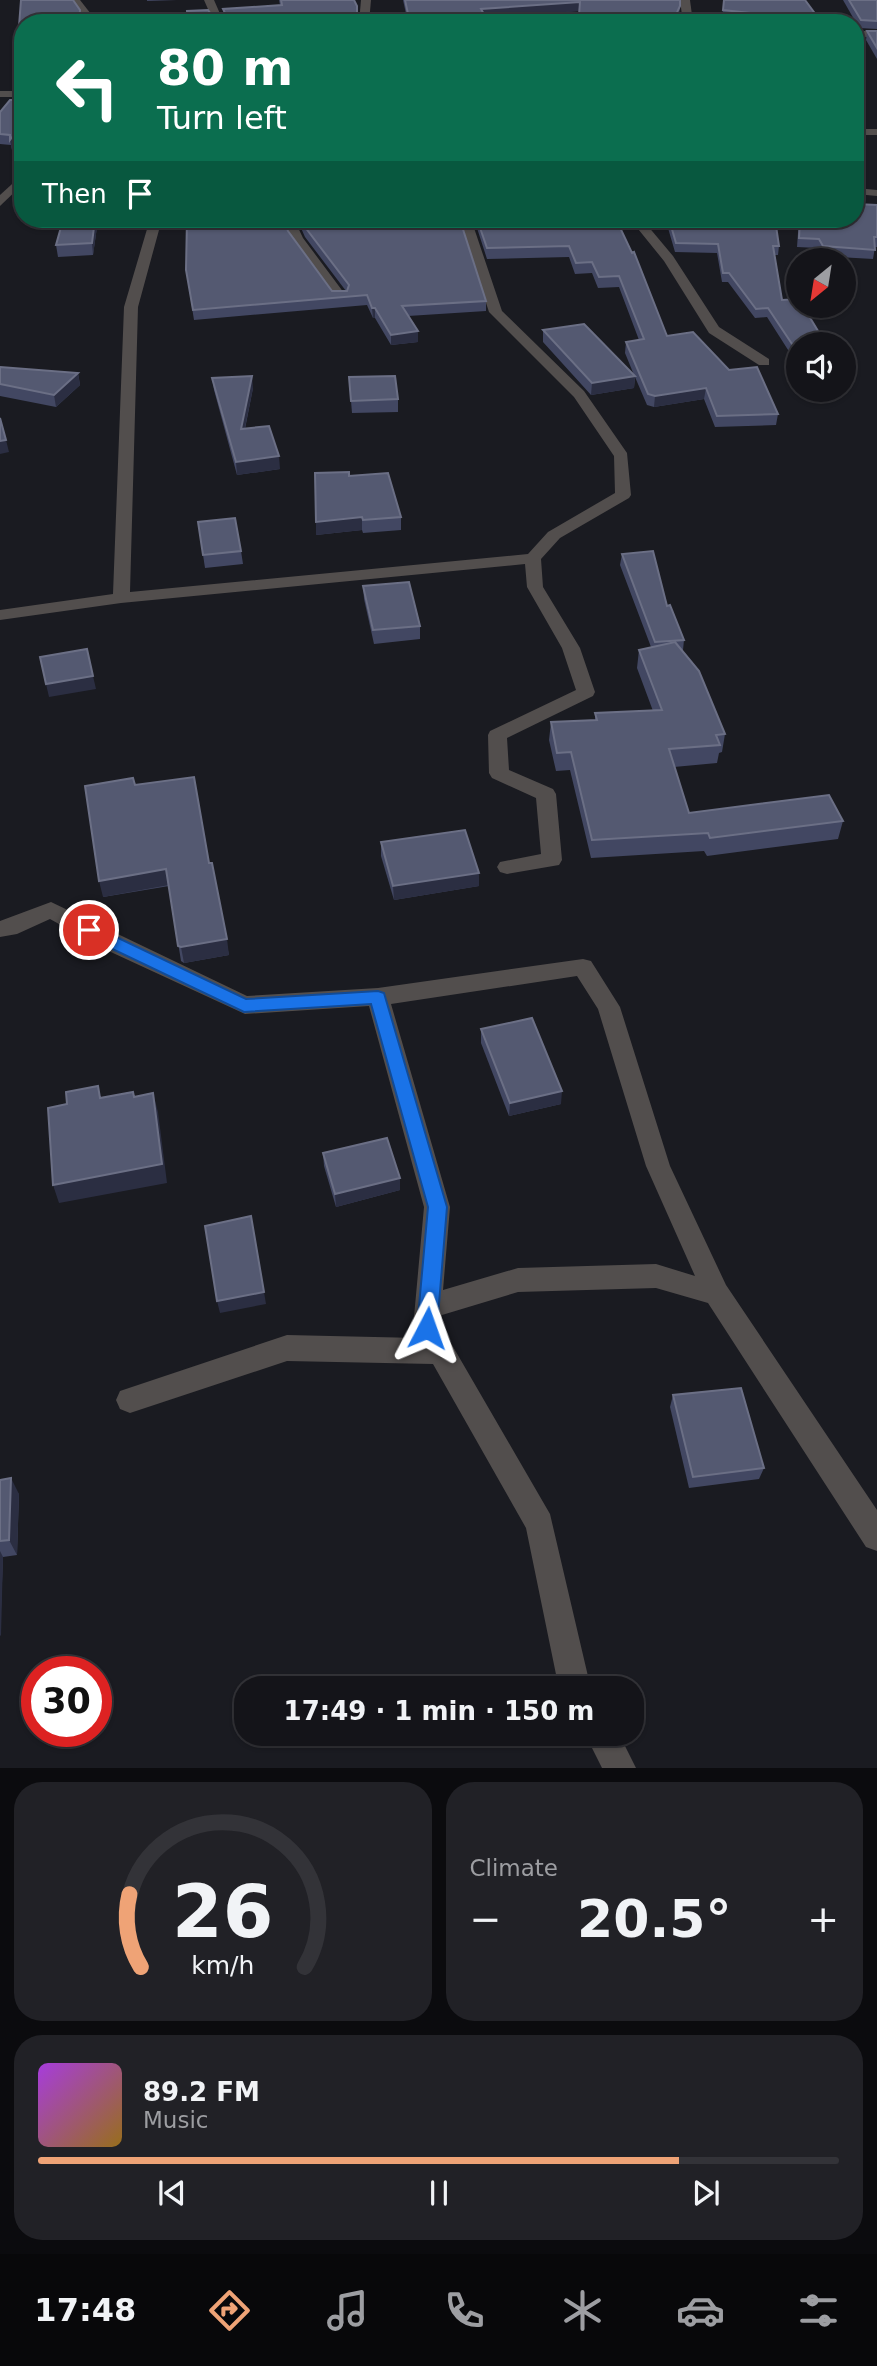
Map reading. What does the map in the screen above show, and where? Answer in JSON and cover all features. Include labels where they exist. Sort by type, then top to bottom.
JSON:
[{"type":"street","points":[[75,0],[88,14]]},
{"type":"street","points":[[0,202],[14,189]]},
{"type":"street","points":[[121,598],[131,307],[153,228]]},
{"type":"street","points":[[292,228],[297,239],[340,297]]},
{"type":"street","points":[[0,615],[121,598],[533,558],[554,536],[623,495],[622,456],[579,394],[496,312],[468,228]]},
{"type":"street","points":[[643,228],[669,259],[714,330],[764,362]]},
{"type":"street","points":[[507,867],[552,860],[546,794],[499,773],[497,735],[586,692],[571,648],[535,587],[533,558]]},
{"type":"street","points":[[0,929],[9,928],[51,910],[108,941],[244,1005],[378,997],[583,967],[609,1007],[658,1166],[718,1294],[877,1536]]},
{"type":"street","points":[[378,997],[437,1207],[427,1328],[540,1524],[572,1676]]},
{"type":"street","points":[[429,1306],[518,1280],[656,1276],[718,1294]]},
{"type":"street","points":[[130,1401],[286,1348],[440,1351]]},
{"type":"street","points":[[608,1746],[620,1768]]},
{"type":"building","points":[[21,0],[73,0],[80,10],[80,14],[20,14]]},
{"type":"building","points":[[281,0],[354,0],[357,14],[226,14],[223,9],[282,5]]},
{"type":"building","points":[[405,0],[680,0],[676,14],[579,14],[580,2],[481,9],[484,14],[408,14]]},
{"type":"building","points":[[724,0],[805,0],[815,14],[750,14],[723,10]]},
{"type":"building","points":[[849,0],[877,0],[877,21],[864,20],[864,14],[857,14]]},
{"type":"building","points":[[208,10],[211,14],[187,14],[187,11]]},
{"type":"building","points":[[867,31],[877,31],[877,48]]},
{"type":"building","points":[[14,90],[14,134],[10,140],[10,135],[0,134],[0,112],[13,100]]},
{"type":"building","points":[[864,204],[877,205],[875,250],[823,246],[819,239],[799,238],[800,228],[864,228]]},
{"type":"building","points":[[61,228],[94,228],[92,243],[56,245]]},
{"type":"building","points":[[187,228],[287,228],[332,291],[347,291],[349,285],[306,228],[463,228],[486,301],[402,306],[418,331],[391,335],[375,308],[372,308],[367,295],[193,310],[186,270]]},
{"type":"building","points":[[480,228],[620,228],[632,253],[634,252],[667,336],[693,332],[729,370],[757,367],[778,414],[717,416],[706,388],[655,396],[648,394],[626,342],[644,339],[619,276],[599,277],[592,262],[576,263],[569,246],[487,248]]},
{"type":"building","points":[[672,228],[776,228],[779,246],[773,246],[782,300],[786,300],[786,318],[810,318],[819,332],[786,332],[786,335],[768,308],[756,309],[729,273],[723,273],[718,244],[676,243]]},
{"type":"building","points":[[584,324],[635,376],[592,383],[543,330]]},
{"type":"building","points":[[0,367],[78,373],[54,395],[0,384]]},
{"type":"building","points":[[252,376],[241,429],[269,426],[279,456],[236,462],[212,378]]},
{"type":"building","points":[[395,376],[398,399],[351,401],[349,377]]},
{"type":"building","points":[[0,418],[6,440],[0,441]]},
{"type":"building","points":[[349,472],[349,476],[388,473],[401,517],[363,520],[362,517],[316,522],[315,473]]},
{"type":"building","points":[[235,518],[241,551],[203,555],[198,522]]},
{"type":"building","points":[[653,551],[667,606],[670,605],[684,640],[655,642],[622,554]]},
{"type":"building","points":[[409,582],[420,626],[373,630],[363,586]]},
{"type":"building","points":[[675,642],[699,671],[725,734],[716,735],[720,745],[669,749],[689,813],[829,795],[843,821],[710,838],[708,833],[592,840],[571,752],[557,753],[551,722],[597,720],[595,713],[662,710],[639,650]]},
{"type":"building","points":[[87,649],[93,676],[46,684],[40,657]]},
{"type":"building","points":[[194,777],[209,863],[212,863],[227,939],[181,947],[178,946],[166,869],[99,881],[85,786],[133,778],[135,785]]},
{"type":"building","points":[[465,830],[479,873],[393,886],[381,842]]},
{"type":"building","points":[[532,1018],[562,1091],[510,1103],[481,1029]]},
{"type":"building","points":[[98,1086],[100,1098],[133,1092],[134,1097],[153,1093],[162,1164],[53,1185],[48,1108],[67,1104],[66,1092]]},
{"type":"building","points":[[387,1138],[400,1178],[335,1194],[323,1153]]},
{"type":"building","points":[[251,1216],[264,1292],[217,1301],[205,1226]]},
{"type":"building","points":[[741,1388],[764,1468],[693,1477],[673,1395]]},
{"type":"building","points":[[11,1478],[9,1540],[0,1541],[0,1480]]},
{"type":"route","points":[[89,930],[244,1005],[378,997],[437,1207],[427,1328]]}]
